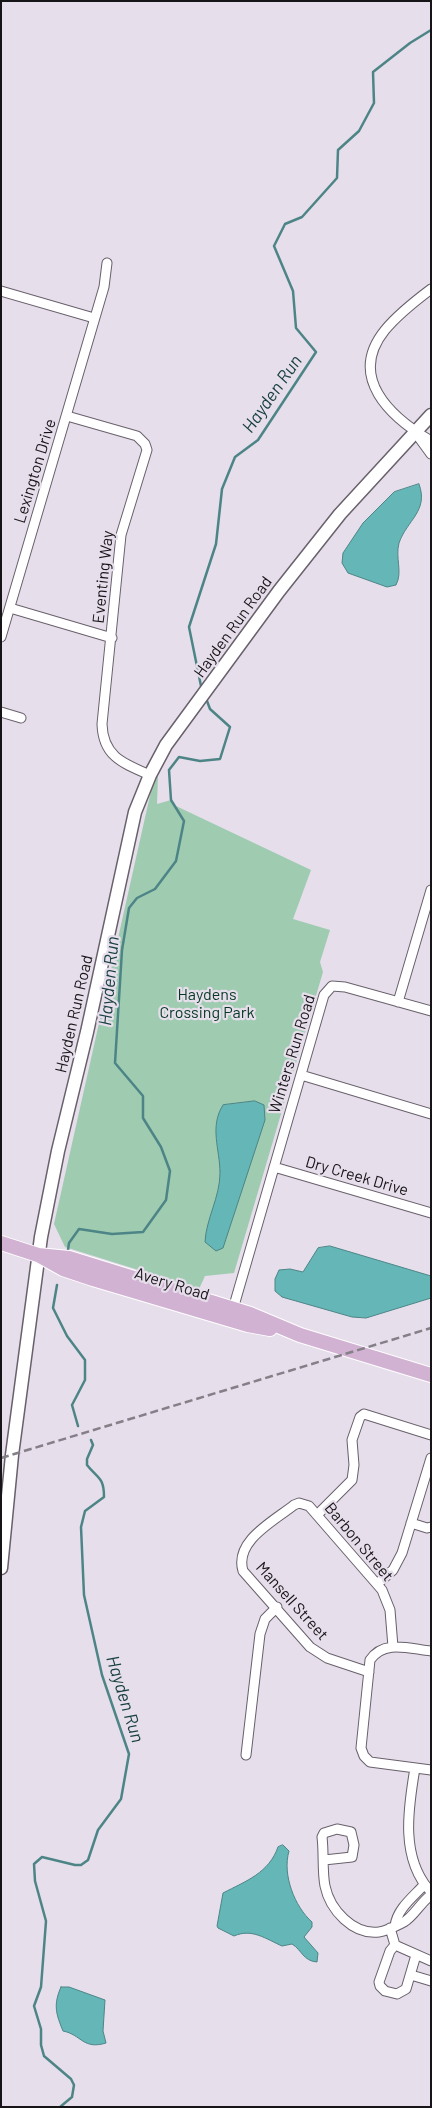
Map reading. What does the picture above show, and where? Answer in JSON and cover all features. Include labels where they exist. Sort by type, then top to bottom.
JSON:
[{"type":"main road","name":"Hayden Run Road","points":[[1,1568],[12,1455],[38,1255],[58,1151],[95,998],[135,812],[150,775],[166,745],[320,538],[431,415]]},
{"type":"main road","name":"Avery Road","points":[[1,1244],[38,1255],[69,1258],[233,1309],[300,1335],[431,1375]]},
{"type":"main road","name":"Avery Road","points":[[38,1255],[63,1269],[92,1279],[248,1325],[300,1335]]},
{"type":"street","name":"Lexington Drive","points":[[1,637],[104,287],[107,263]]},
{"type":"street","points":[[431,289],[384,330],[375,347],[370,376],[375,391],[415,432],[431,454]]},
{"type":"street","points":[[1,291],[94,318]]},
{"type":"street","name":"Eventing Way","points":[[67,416],[137,436],[145,444],[147,450],[121,535],[102,724],[103,739],[113,756],[150,775]]},
{"type":"street","points":[[415,432],[431,441]]},
{"type":"street","points":[[10,608],[112,638]]},
{"type":"street","points":[[1,712],[21,718]]},
{"type":"street","points":[[431,890],[398,1002],[431,1011]]},
{"type":"street","name":"Winters Run Road","points":[[233,1309],[324,995],[332,986],[345,987],[398,1002]]},
{"type":"street","points":[[301,1075],[431,1114]]},
{"type":"street","name":"Dry Creek Drive","points":[[274,1167],[431,1214]]},
{"type":"street","points":[[318,1514],[352,1480],[354,1465],[352,1440],[360,1417],[364,1414],[431,1435]]},
{"type":"street","points":[[377,1584],[398,1562],[431,1458]]},
{"type":"street","name":"Barbon Street","points":[[267,1527],[299,1502],[309,1506],[318,1514],[382,1590],[390,1610],[393,1647]]},
{"type":"street","points":[[411,1523],[429,1529]]},
{"type":"street","name":"Mansell Street","points":[[267,1527],[247,1543],[241,1561],[243,1571],[277,1607],[310,1647],[327,1658],[369,1672]]},
{"type":"street","points":[[246,1755],[260,1634],[265,1619],[277,1607]]},
{"type":"street","points":[[431,1651],[384,1647],[374,1653],[370,1660],[361,1748],[364,1756],[370,1762],[431,1770]]},
{"type":"street","points":[[416,1768],[410,1798],[410,1837],[414,1866],[429,1891],[406,1903],[395,1920],[392,1927],[395,1945],[387,1959],[379,1982],[380,1986],[385,1991],[403,1993],[411,1975],[416,1956]]},
{"type":"street","points":[[324,1860],[325,1885],[328,1897],[345,1920],[369,1931],[378,1932],[392,1927]]},
{"type":"street","points":[[395,1945],[412,1951],[416,1956],[431,1960]]},
{"type":"street","points":[[411,1975],[431,1981]]},
{"type":"green space","name":"Haydens Crossing Park","points":[[158,776],[157,804],[171,800],[176,806],[311,870],[293,919],[330,930],[320,962],[323,972],[234,1273],[205,1276],[199,1289],[65,1247],[54,1224],[153,782]]},
{"type":"water","points":[[419,484],[421,501],[419,508],[399,543],[399,575],[396,585],[387,587],[348,573],[342,563],[343,553],[363,523],[394,492]]},
{"type":"water","points":[[255,1101],[264,1105],[265,1120],[223,1248],[216,1251],[205,1242],[216,1199],[220,1173],[216,1138],[219,1113],[223,1105]]},
{"type":"water","points":[[330,1246],[431,1276],[431,1298],[366,1318],[352,1317],[282,1297],[275,1291],[275,1279],[279,1270],[290,1269],[303,1272],[318,1248]]},
{"type":"water","points":[[283,1845],[289,1851],[287,1870],[295,1899],[312,1922],[312,1927],[304,1937],[318,1953],[317,1962],[309,1960],[292,1944],[282,1946],[265,1938],[247,1933],[234,1936],[217,1926],[223,1893],[263,1870],[274,1856],[278,1847]]},
{"type":"water","points":[[61,1987],[69,1987],[105,2000],[103,2031],[106,2043],[92,2045],[63,2031],[56,2009]]},
{"type":"waterway","name":"Hayden Run","points":[[201,686],[189,627],[216,544],[222,489],[235,457],[258,440],[316,352],[296,328],[293,291],[274,246],[285,224],[302,217],[337,178],[338,150],[359,131],[374,103],[373,72],[410,43],[431,30]]},
{"type":"waterway","name":"Hayden Run","points":[[68,1250],[69,1243],[79,1229],[112,1234],[143,1232],[166,1200],[170,1171],[161,1147],[143,1118],[143,1096],[115,1063],[122,950],[129,908],[137,898],[155,889],[176,861],[184,821],[171,800],[169,770],[179,757],[200,761],[220,759],[230,727],[210,709],[207,701]]},
{"type":"waterway","name":"Hayden Run","points":[[57,1285],[53,1308],[67,1336],[85,1360],[85,1380],[72,1405],[78,1426]]},
{"type":"waterway","name":"Hayden Run","points":[[60,2107],[72,2097],[74,2085],[71,2079],[44,2056],[41,2045],[41,2029],[34,2006],[41,1987],[46,1921],[35,1881],[34,1864],[42,1857],[75,1865],[81,1865],[88,1860],[98,1830],[121,1799],[129,1754],[102,1675],[84,1595],[81,1527],[85,1511],[104,1497],[102,1482],[87,1465],[87,1459],[93,1445],[91,1440]]},
{"type":"railway","points":[[1,1458],[431,1328]]}]
